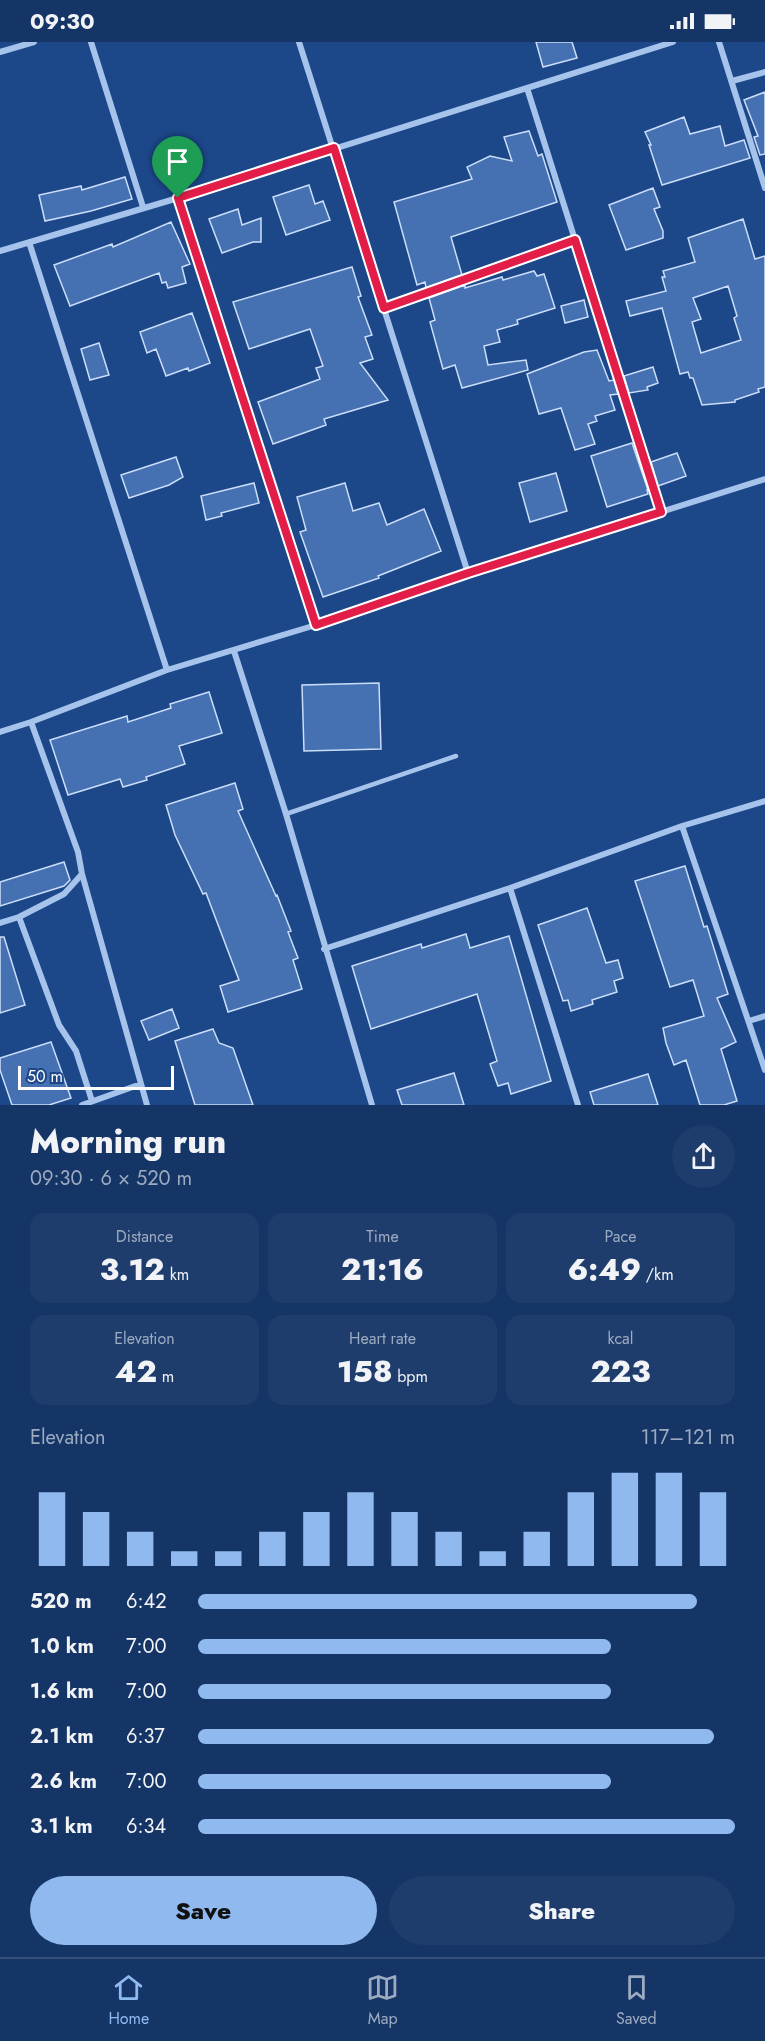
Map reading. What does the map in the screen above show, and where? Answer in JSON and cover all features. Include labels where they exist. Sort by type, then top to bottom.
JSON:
[{"type":"street","points":[[0,52],[34,42]]},
{"type":"street","points":[[91,42],[143,207]]},
{"type":"street","points":[[300,42],[468,573]]},
{"type":"street","points":[[0,251],[178,198],[673,42]]},
{"type":"street","points":[[718,42],[765,188]]},
{"type":"street","points":[[732,81],[765,72]]},
{"type":"street","points":[[527,88],[661,512]]},
{"type":"street","points":[[178,198],[316,625]]},
{"type":"street","points":[[384,308],[575,240]]},
{"type":"street","points":[[29,242],[167,670]]},
{"type":"street","points":[[0,732],[167,670],[316,625],[468,573],[765,479]]},
{"type":"street","points":[[234,651],[286,814],[370,1104]]},
{"type":"street","points":[[31,722],[78,852],[81,874],[147,1105]]},
{"type":"street","points":[[324,949],[510,888],[682,826],[765,801]]},
{"type":"street","points":[[682,826],[765,1070]]},
{"type":"street","points":[[0,923],[19,917],[64,894],[81,874]]},
{"type":"street","points":[[510,888],[578,1105]]},
{"type":"street","points":[[19,917],[59,1025],[76,1051],[92,1101]]},
{"type":"street","points":[[749,1021],[765,1016]]},
{"type":"street","points":[[82,1105],[141,1084]]},
{"type":"lane","points":[[286,814],[456,756]]},
{"type":"building","points":[[536,42],[572,42],[577,58],[543,67]]},
{"type":"building","points":[[765,92],[765,154],[760,155],[754,137],[758,136],[744,100]]},
{"type":"building","points":[[684,117],[690,134],[720,126],[725,146],[744,140],[750,158],[662,185],[645,132]]},
{"type":"building","points":[[529,131],[538,156],[542,154],[557,202],[451,237],[462,275],[426,288],[425,282],[417,285],[394,202],[472,179],[467,167],[490,156],[512,161],[504,137]]},
{"type":"building","points":[[125,177],[132,199],[45,221],[39,195],[81,186],[82,190]]},
{"type":"building","points":[[309,185],[315,204],[323,201],[330,220],[286,235],[273,197]]},
{"type":"building","points":[[653,188],[660,207],[654,209],[663,231],[663,238],[626,250],[609,205]]},
{"type":"building","points":[[238,209],[242,225],[261,218],[261,242],[253,242],[222,253],[209,219]]},
{"type":"building","points":[[743,219],[755,259],[765,256],[765,387],[735,402],[702,405],[693,378],[690,378],[688,372],[680,374],[662,308],[630,316],[626,301],[666,291],[662,277],[665,277],[663,271],[695,262],[688,238]],"holes":[[[728,286],[737,316],[734,318],[741,340],[701,353],[692,322],[701,319],[693,298]]]},
{"type":"building","points":[[171,222],[190,264],[182,267],[186,283],[168,288],[166,282],[162,283],[159,273],[70,306],[54,265],[112,244],[113,247]]},
{"type":"building","points":[[352,267],[361,296],[358,297],[372,335],[365,337],[373,359],[360,363],[388,400],[324,419],[326,425],[273,444],[258,402],[320,379],[316,368],[323,366],[310,329],[249,349],[233,302]]},
{"type":"building","points":[[534,271],[537,276],[544,274],[555,308],[517,320],[518,324],[497,330],[500,342],[484,346],[488,365],[526,360],[528,370],[462,388],[455,365],[443,369],[430,322],[435,320],[429,298],[465,285],[465,288],[502,277],[503,280]]},
{"type":"building","points":[[584,300],[588,317],[565,323],[561,306]]},
{"type":"building","points":[[192,313],[210,363],[166,376],[156,349],[147,353],[140,332]]},
{"type":"building","points":[[99,343],[109,375],[90,380],[81,349]]},
{"type":"building","points":[[597,350],[609,381],[614,380],[618,394],[610,395],[615,410],[595,416],[597,421],[588,424],[595,444],[575,450],[561,408],[539,414],[527,374],[584,352]]},
{"type":"building","points":[[653,367],[658,383],[647,387],[648,390],[629,393],[624,376]]},
{"type":"building","points":[[632,443],[648,494],[607,507],[591,456]]},
{"type":"building","points":[[677,453],[686,476],[658,486],[651,462]]},
{"type":"building","points":[[176,457],[183,477],[169,485],[129,498],[121,475]]},
{"type":"building","points":[[556,473],[567,511],[530,522],[519,483]]},
{"type":"building","points":[[254,483],[259,503],[221,513],[222,516],[206,520],[201,496]]},
{"type":"building","points":[[345,483],[353,511],[379,503],[387,525],[424,509],[441,551],[378,576],[379,578],[323,597],[300,532],[306,530],[297,497]]},
{"type":"building","points":[[379,683],[381,749],[304,751],[302,685]]},
{"type":"building","points":[[209,692],[222,733],[179,746],[185,764],[123,787],[120,779],[68,795],[50,740],[127,716],[128,722],[171,708],[170,704]]},
{"type":"building","points":[[235,783],[243,809],[238,811],[291,931],[288,932],[298,958],[293,960],[302,989],[228,1012],[220,986],[239,980],[206,893],[203,894],[175,835],[166,805]]},
{"type":"building","points":[[64,862],[70,880],[64,886],[0,906],[0,882]]},
{"type":"building","points":[[685,866],[728,994],[717,998],[736,1042],[721,1049],[737,1101],[724,1105],[700,1105],[686,1060],[674,1065],[663,1028],[704,1016],[693,980],[670,987],[635,881]]},
{"type":"building","points":[[587,908],[606,963],[618,960],[623,978],[614,981],[617,992],[592,1000],[593,1004],[571,1011],[568,1000],[563,1001],[538,925]]},
{"type":"building","points":[[466,934],[470,948],[509,936],[551,1081],[511,1094],[508,1083],[498,1086],[490,1064],[497,1061],[477,994],[371,1029],[352,966],[421,944],[422,948]]},
{"type":"building","points":[[0,937],[4,937],[25,1005],[0,1013]]},
{"type":"building","points":[[172,1009],[179,1028],[149,1040],[141,1021]]},
{"type":"building","points":[[213,1029],[219,1043],[233,1048],[253,1105],[195,1105],[175,1041]]},
{"type":"building","points":[[51,1042],[71,1098],[49,1105],[12,1105],[0,1070],[0,1058]]},
{"type":"building","points":[[454,1073],[464,1105],[402,1105],[397,1090]]},
{"type":"building","points":[[648,1074],[658,1105],[594,1105],[590,1092]]},
{"type":"route","points":[[334,148],[384,308],[575,240],[661,512],[468,573],[316,625],[178,198],[334,148]]}]
